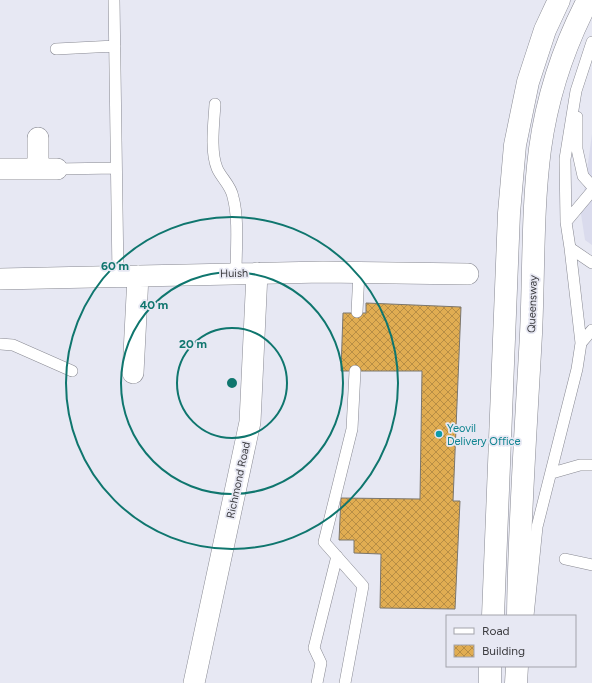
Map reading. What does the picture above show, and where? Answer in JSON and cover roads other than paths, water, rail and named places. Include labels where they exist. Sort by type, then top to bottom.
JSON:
[{"type":"highway","points":[[492,615],[509,221],[515,145],[528,82],[545,30],[559,0]]},
{"type":"highway","name":"Queensway","points":[[518,615],[518,563],[532,307],[534,212],[540,148],[551,96],[566,48],[588,0]]},
{"type":"highway","points":[[490,667],[490,683]]},
{"type":"highway","points":[[516,683],[517,667]]},
{"type":"street","points":[[0,169],[47,169],[38,138]]},
{"type":"street","name":"Huish","points":[[0,278],[236,273],[359,272],[468,274]]},
{"type":"street","name":"Richmond Road","points":[[194,683],[250,422],[257,273]]},
{"type":"street","points":[[134,373],[138,276]]},
{"type":"lane","points":[[114,0],[118,276]]},
{"type":"lane","points":[[528,615],[537,527],[552,473],[577,369],[581,343],[566,222],[565,159],[576,91],[592,42]]},
{"type":"lane","points":[[56,49],[115,46]]},
{"type":"lane","points":[[576,91],[578,149],[583,176],[592,186]]},
{"type":"lane","points":[[215,104],[214,157],[217,168],[229,185],[233,196],[236,214],[236,273]]},
{"type":"lane","points":[[47,169],[116,168]]},
{"type":"lane","points":[[566,222],[592,191]]},
{"type":"lane","points":[[570,248],[592,263]]},
{"type":"lane","points":[[357,312],[359,272]]},
{"type":"lane","points":[[581,343],[592,330]]},
{"type":"lane","points":[[0,344],[13,345],[72,371]]},
{"type":"lane","points":[[345,683],[363,586],[324,542],[352,430],[355,371]]},
{"type":"lane","points":[[552,473],[580,465],[592,465]]},
{"type":"lane","points":[[317,683],[321,663],[314,648],[336,556]]},
{"type":"lane","points":[[565,559],[592,565]]},
{"type":"place","name":"Yeovil Delivery Office","points":[[439,434]]}]
